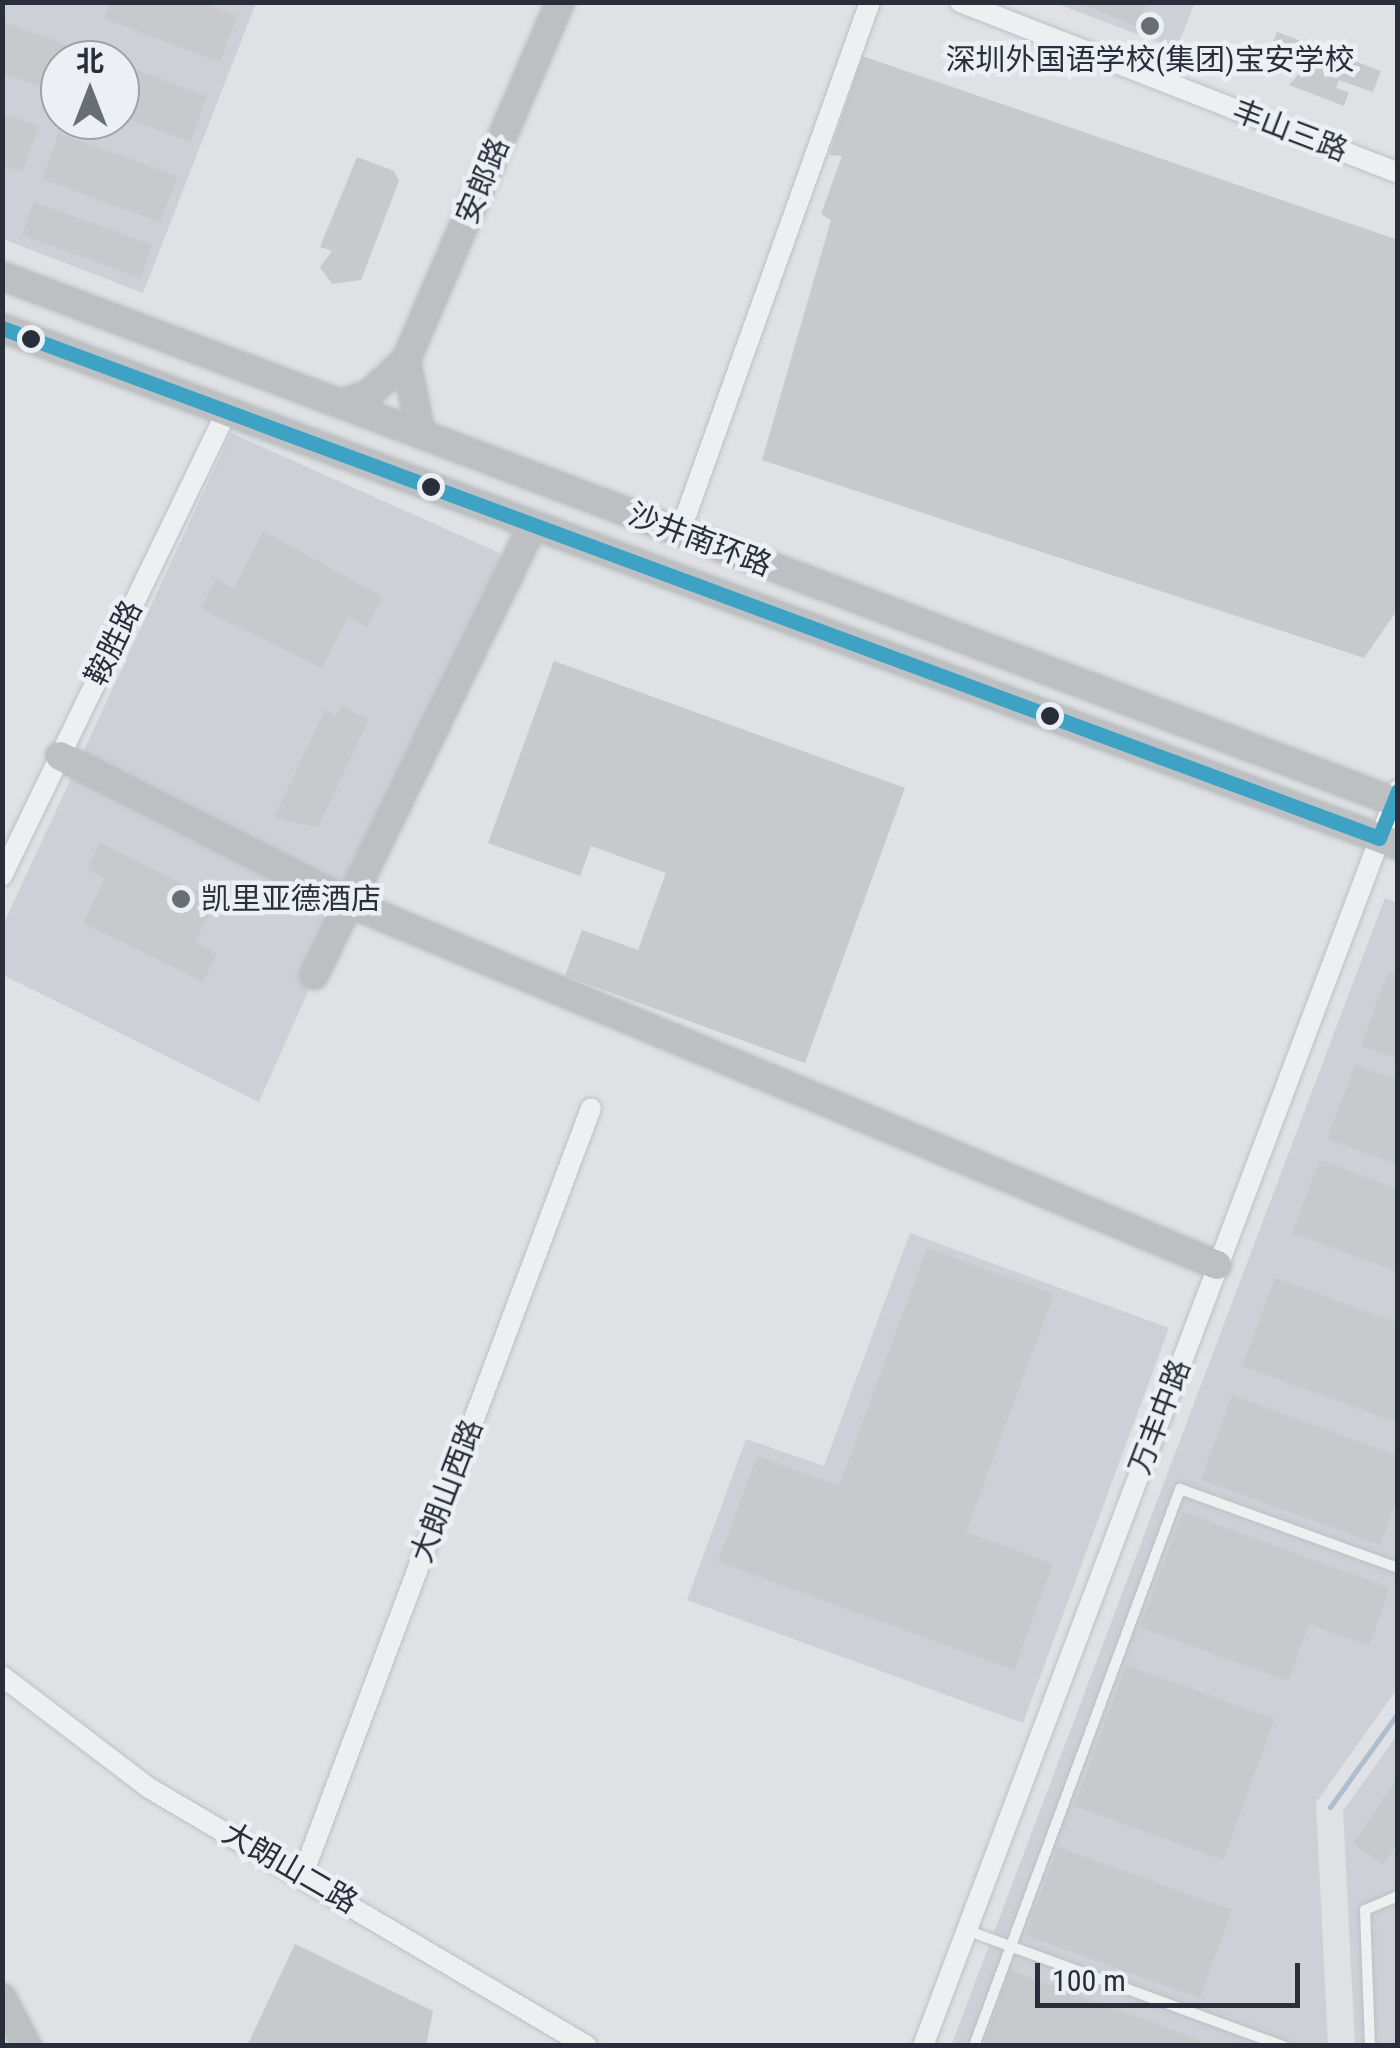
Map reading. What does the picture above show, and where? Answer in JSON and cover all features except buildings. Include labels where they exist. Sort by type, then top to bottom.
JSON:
[{"type":"main road","name":"安郎路","points":[[340,404],[369,394],[406,360],[560,2]]},
{"type":"main road","name":"沙井南环路","points":[[2,276],[1396,798]]},
{"type":"main road","name":"沙井南环路","points":[[2,328],[1388,841]]},
{"type":"main road","points":[[406,360],[421,434]]},
{"type":"main road","points":[[314,975],[354,905],[533,525]]},
{"type":"main road","points":[[60,756],[354,905],[1218,1265]]},
{"type":"main road","points":[[2,1998],[27,2046]]},
{"type":"street","points":[[680,532],[870,2]]},
{"type":"street","name":"丰山三路","points":[[960,2],[1398,173]]},
{"type":"street","name":"鞍胜路","points":[[2,876],[227,411]]},
{"type":"street","name":"万丰中路","points":[[923,2046],[1218,1265],[1388,841],[1396,798]]},
{"type":"street","name":"大朗山西路","points":[[303,1874],[591,1108]]},
{"type":"street","name":"大朗山二路","points":[[2,1676],[149,1788],[303,1874],[587,2046]]},
{"type":"lane","points":[[974,2046],[1180,1488],[1398,1568]]},
{"type":"lane","points":[[1370,2046],[1365,1910],[1398,1896]]},
{"type":"lane","points":[[966,1930],[1282,2046]]},
{"type":"shaded area","points":[[2,3],[256,3],[143,293],[3,239]]},
{"type":"shaded area","name":"深圳外国语学校(集团)宝安学校","points":[[1055,3],[1195,3],[1176,49]]},
{"type":"shaded area","points":[[231,433],[502,554],[259,1102],[3,975],[2,927]]},
{"type":"shaded area","points":[[1385,898],[1397,903],[1397,1689],[1316,1803],[1328,2045],[951,2046]]},
{"type":"shaded area","points":[[910,1233],[1169,1328],[1023,1723],[687,1600],[746,1439],[824,1466]]},
{"type":"shaded area","points":[[1397,1735],[1397,2045],[1355,2045],[1343,1811]]},
{"type":"waterway","points":[[1330,1807],[1398,1713]]},
{"type":"transit line","points":[[2,328],[1379,838],[1398,791]]},
{"type":"place","name":"深圳外国语学校(集团)宝安学校","points":[[1150,26]]},
{"type":"place","name":"凯里亚德酒店","points":[[181,899]]}]
